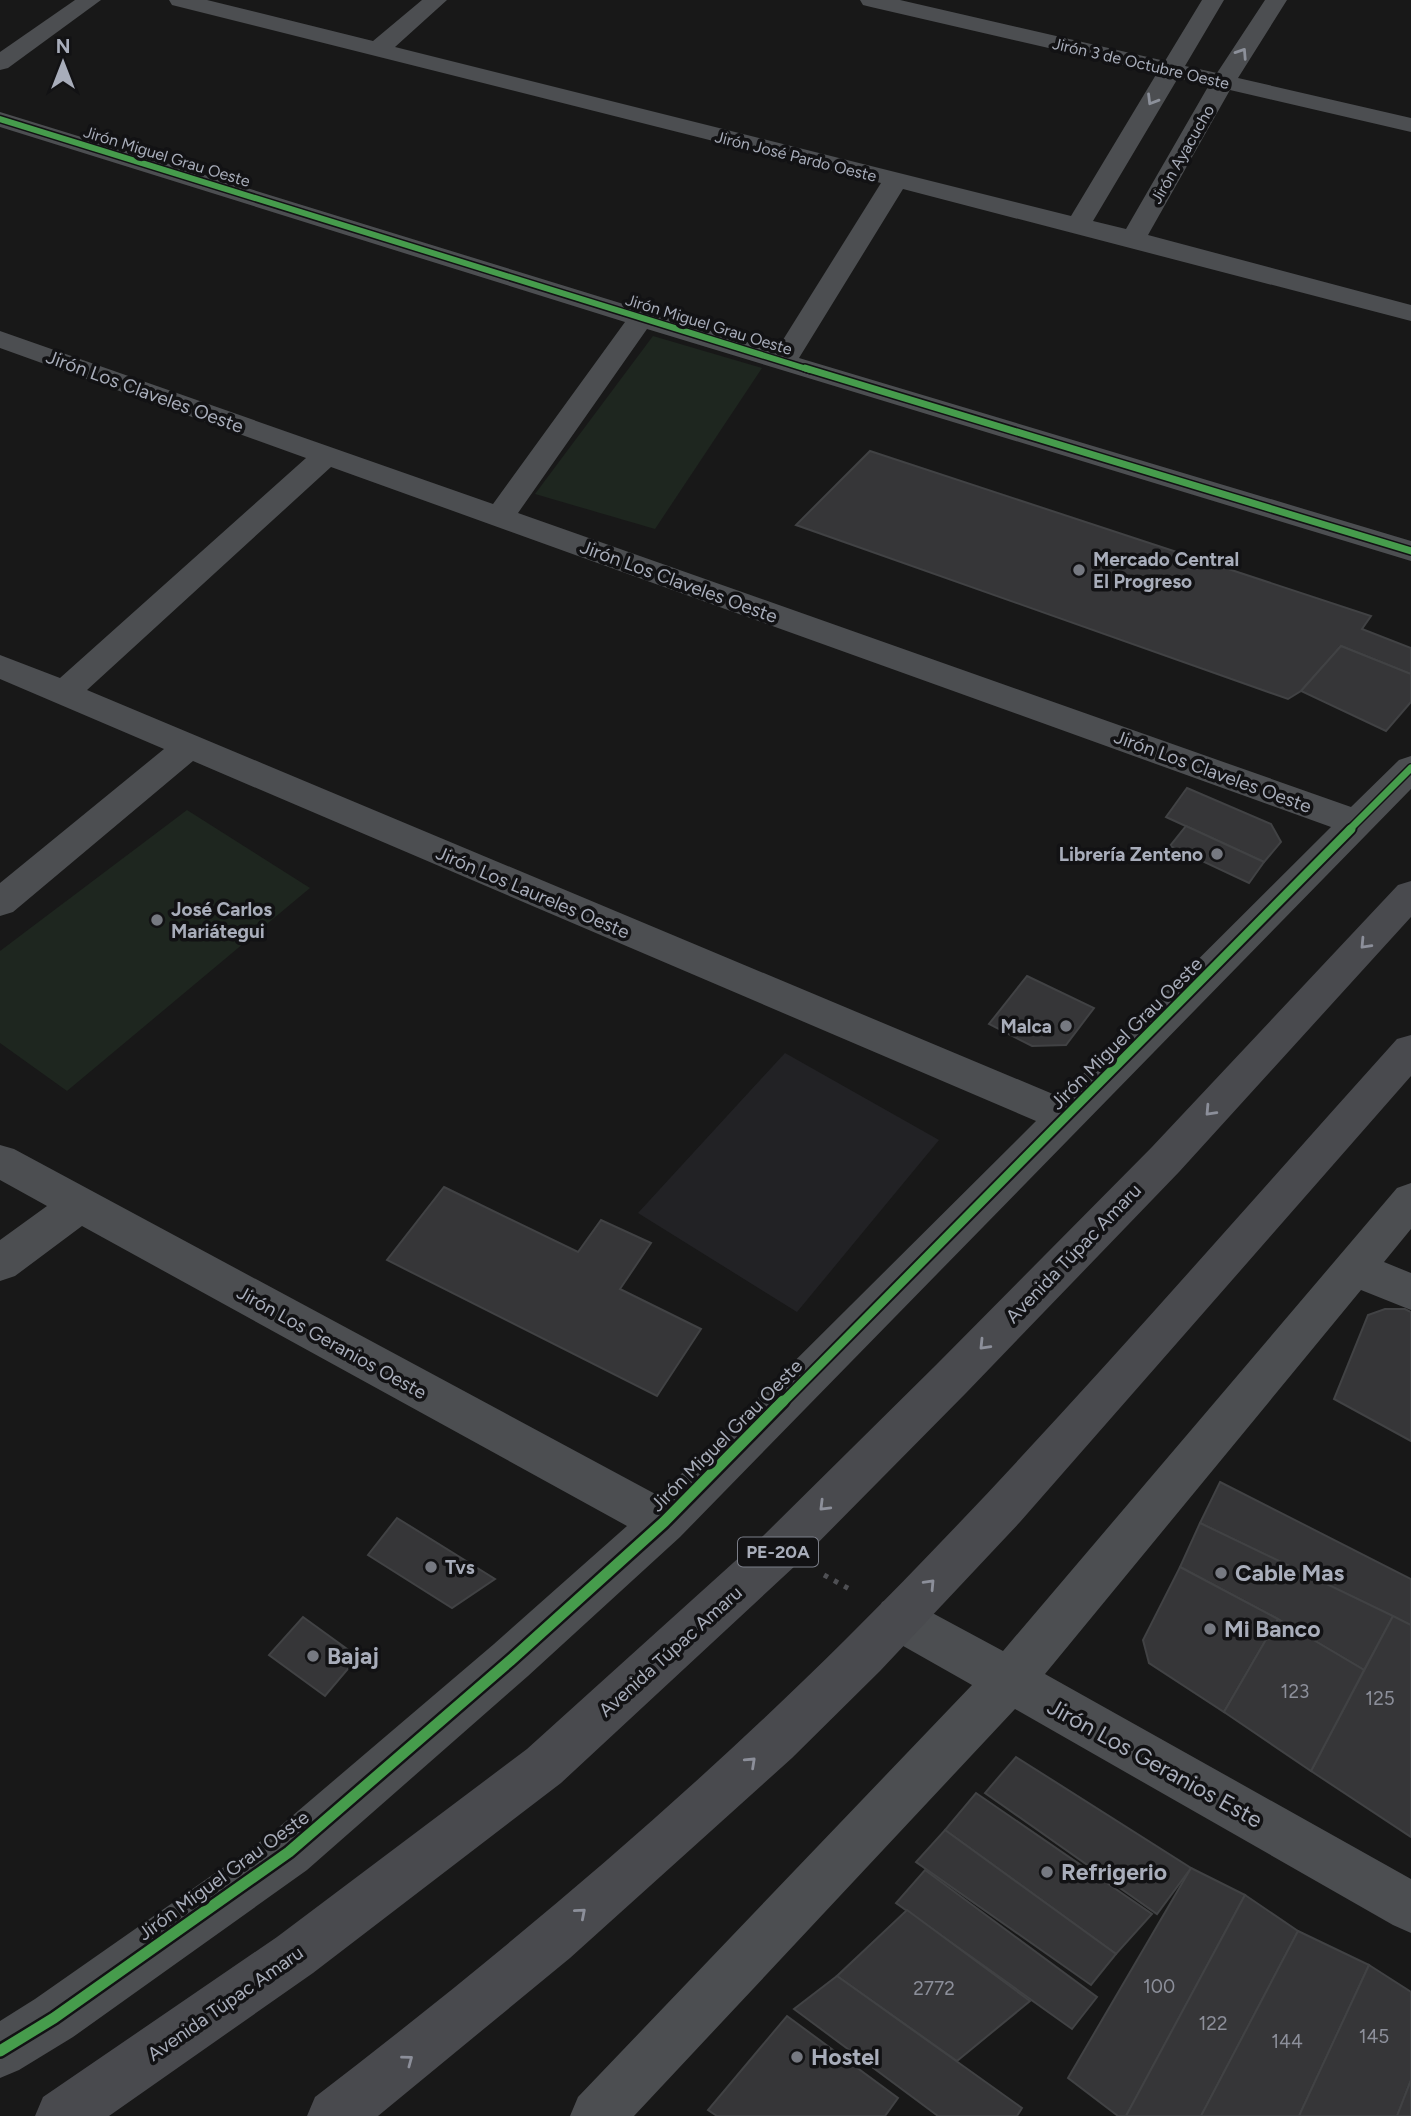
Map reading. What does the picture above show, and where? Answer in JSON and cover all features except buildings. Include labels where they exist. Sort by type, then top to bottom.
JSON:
[{"type":"highway","name":"Avenida Túpac Amaru","points":[[62,2116],[295,1955],[544,1766],[780,1550],[951,1379],[1165,1160],[1411,894]]},
{"type":"highway","points":[[361,2108],[417,2053],[716,1795],[899,1618],[1046,1461],[1411,1050]]},
{"type":"street","points":[[0,63],[90,0]]},
{"type":"street","name":"Jirón José Pardo Oeste","points":[[180,0],[1078,225],[1411,313]]},
{"type":"street","points":[[378,49],[436,0]]},
{"type":"street","name":"Jirón 3 de Octubre Oeste","points":[[871,0],[1411,125]]},
{"type":"street","points":[[1078,225],[1213,0]]},
{"type":"street","name":"Jirón Ayacucho","points":[[1133,239],[1223,82],[1276,0]]},
{"type":"street","name":"Jirón Miguel Grau Oeste","points":[[0,118],[783,362],[1411,551]]},
{"type":"street","points":[[783,362],[895,181]]},
{"type":"street","points":[[499,517],[642,317]]},
{"type":"street","name":"Jirón Los Claveles Oeste","points":[[0,339],[1358,823]]},
{"type":"street","points":[[64,693],[327,455]]},
{"type":"street","name":"Jirón Los Laureles Oeste","points":[[0,666],[1067,1117]]},
{"type":"street","points":[[0,903],[188,747]]},
{"type":"street","name":"Jirón Miguel Grau Oeste","points":[[0,2050],[54,2018],[289,1852],[511,1660],[664,1522],[1411,768]]},
{"type":"street","name":"Jirón Los Geranios Oeste","points":[[0,1161],[664,1522]]},
{"type":"street","points":[[597,2116],[1009,1681],[1411,1200]]},
{"type":"street","points":[[0,1263],[80,1205]]},
{"type":"street","points":[[1355,1269],[1411,1292]]},
{"type":"street","name":"Jirón Los Geranios Este","points":[[899,1618],[1411,1907]]},
{"type":"shaded area","points":[[653,336],[762,368],[655,529],[535,494]]},
{"type":"shaded area","name":"José Carlos Mariátegui","points":[[187,810],[310,888],[67,1091],[0,1043],[0,951]]},
{"type":"shaded area","points":[[785,1053],[939,1140],[797,1312],[638,1213]]},
{"type":"cycle path","points":[[0,119],[783,362],[1411,551]]},
{"type":"cycle path","points":[[0,2051],[54,2018],[289,1852],[511,1660],[664,1522],[1411,768]]},
{"type":"place","name":"Mercado Central El Progreso","points":[[1079,570]]},
{"type":"place","name":"Librería Zenteno","points":[[1217,854]]},
{"type":"place","name":"José Carlos Mariátegui","points":[[157,920]]},
{"type":"place","name":"Malca","points":[[1066,1026]]},
{"type":"place","name":"Tvs","points":[[431,1567]]},
{"type":"place","name":"Cable Mas","points":[[1221,1573]]},
{"type":"place","name":"Mi Banco","points":[[1210,1629]]},
{"type":"place","name":"Bajaj","points":[[313,1656]]},
{"type":"place","name":"Refrigerio","points":[[1047,1872]]},
{"type":"place","name":"Hostel","points":[[797,2057]]}]
